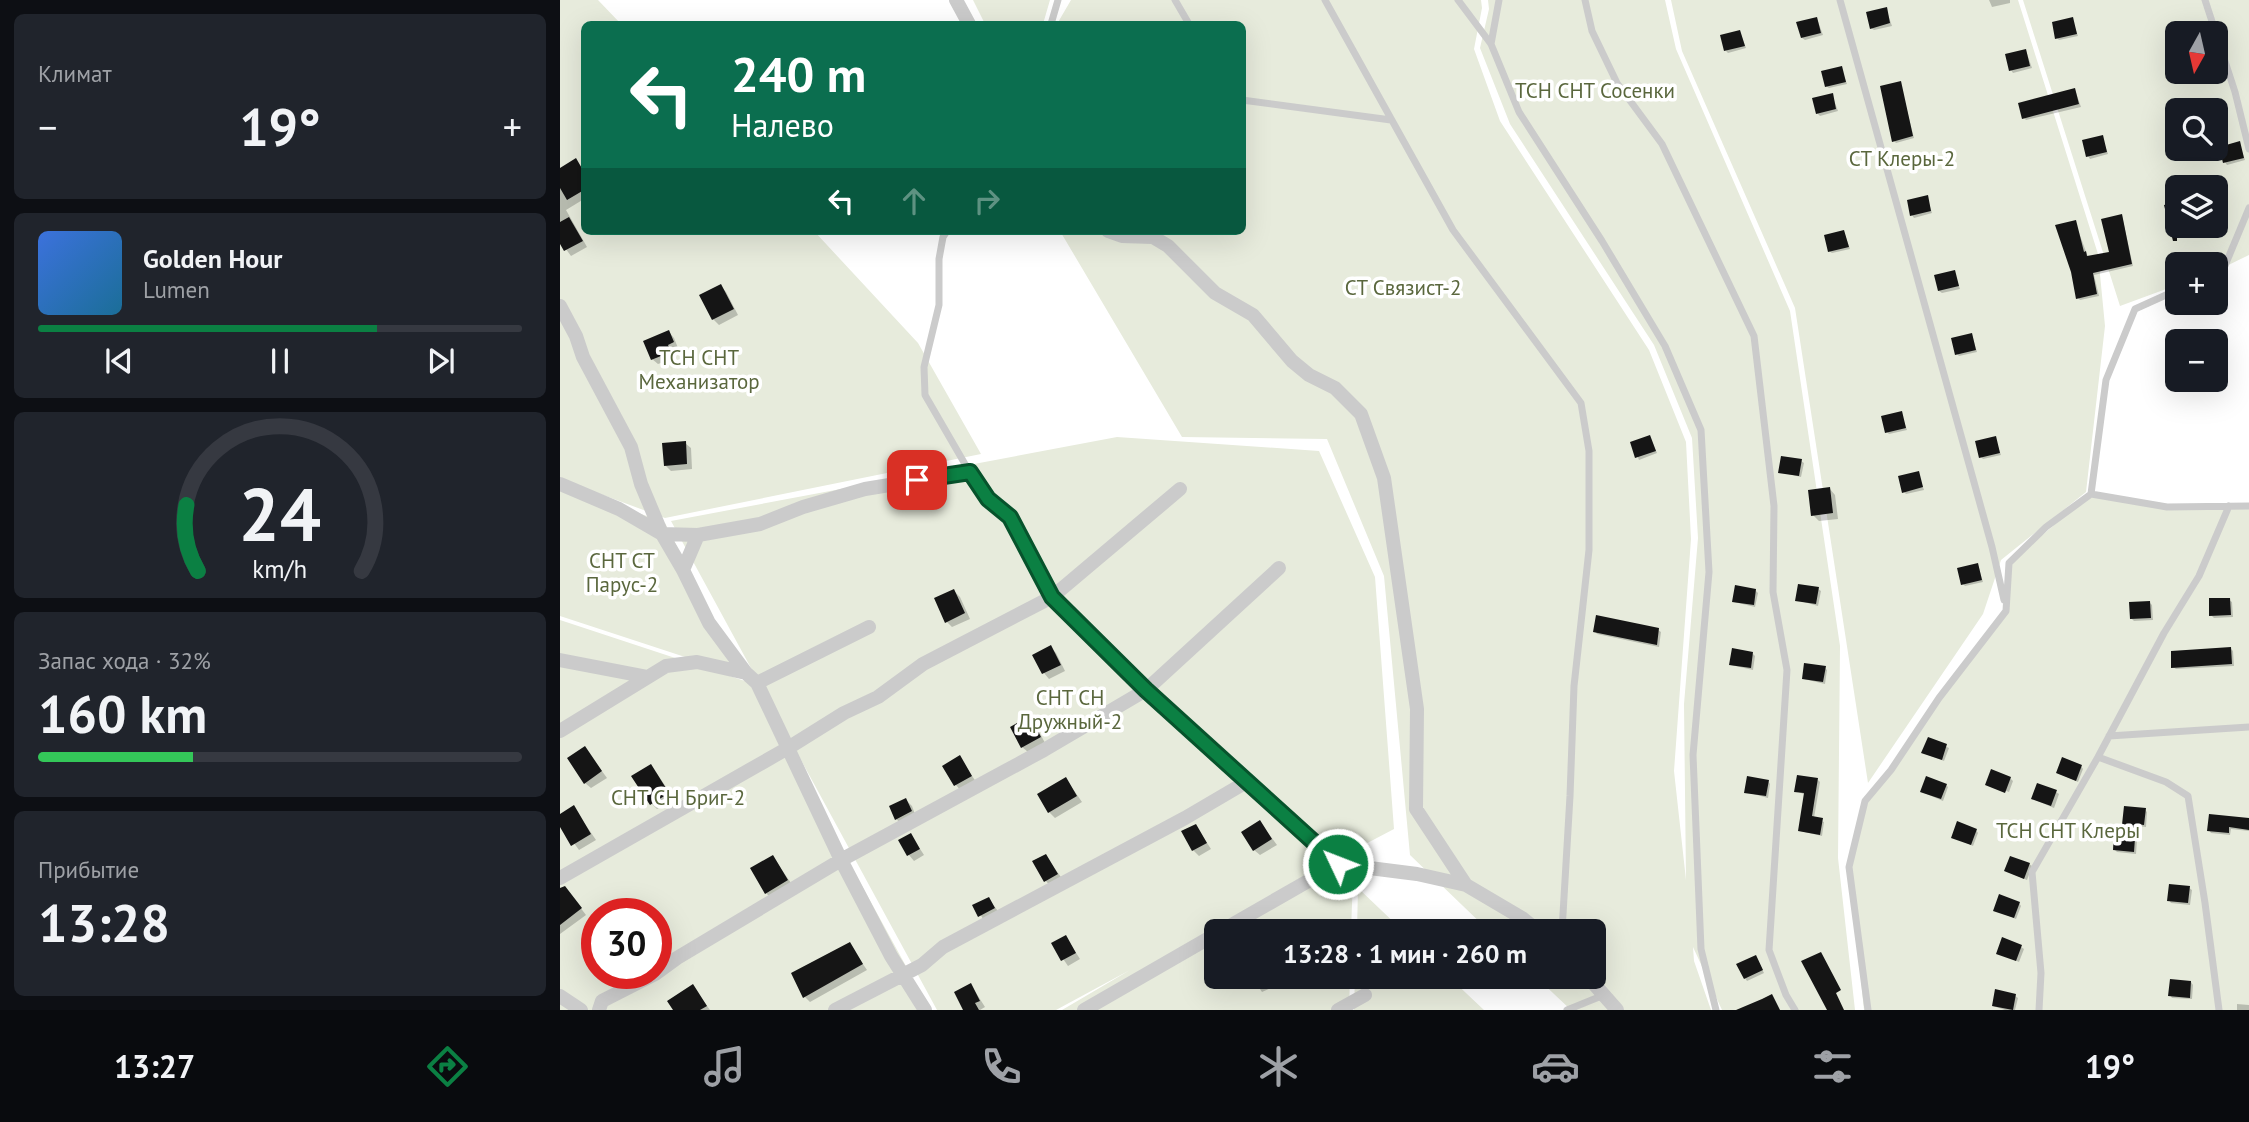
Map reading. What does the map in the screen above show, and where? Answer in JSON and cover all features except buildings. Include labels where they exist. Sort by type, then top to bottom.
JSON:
[{"type":"street","points":[[956,0],[966,21]]},
{"type":"street","points":[[1119,235],[1153,237],[1168,246],[1215,293],[1253,315],[1292,361],[1309,375],[1335,388],[1361,414],[1384,478],[1417,709],[1416,808],[1466,885]]},
{"type":"street","points":[[560,306],[576,336],[583,357],[631,447],[662,534],[709,623],[752,678],[891,956],[925,1010]]},
{"type":"street","points":[[560,484],[619,509],[662,534],[698,535],[760,524],[803,507],[865,489],[970,472],[988,499],[1010,517],[1052,597],[1146,690],[1338,864],[1417,874],[1466,885],[1523,919]]},
{"type":"street","points":[[560,878],[788,748],[844,713],[878,697],[923,664],[1052,597],[1180,489]]},
{"type":"street","points":[[683,570],[698,535]]},
{"type":"street","points":[[599,1010],[602,1001],[655,974],[677,958],[841,860],[1044,750],[1146,690],[1279,568]]},
{"type":"street","points":[[560,731],[666,666],[697,662],[752,678],[869,626]]},
{"type":"street","points":[[560,660],[648,677]]},
{"type":"street","points":[[835,1010],[922,965],[943,947],[1185,818],[1248,780]]},
{"type":"street","points":[[1242,919],[1338,864]]},
{"type":"street","points":[[1084,1010],[1204,941]]},
{"type":"street","points":[[1599,989],[1617,1010]]},
{"type":"street","points":[[1338,1010],[1364,995]]},
{"type":"street","points":[[560,996],[581,1010]]},
{"type":"lane","points":[[1052,21],[1058,0]]},
{"type":"lane","points":[[1175,0],[1187,21]]},
{"type":"lane","points":[[1325,0],[1453,230],[1581,403],[1590,451],[1589,550],[1574,686],[1563,919]]},
{"type":"lane","points":[[1458,0],[1492,44],[1519,112],[1602,241],[1665,346],[1701,429],[1709,572],[1693,755],[1701,949],[1716,1010]]},
{"type":"lane","points":[[1492,44],[1499,0]]},
{"type":"lane","points":[[1586,0],[1591,31],[1617,83],[1662,144],[1754,336],[1774,506],[1773,592],[1787,670],[1769,950],[1786,995],[1795,1010]]},
{"type":"lane","points":[[1840,0],[1992,547],[2006,611]]},
{"type":"lane","points":[[2205,0],[2235,92],[2249,149]]},
{"type":"lane","points":[[1246,101],[1391,120]]},
{"type":"lane","points":[[2228,258],[2249,208]]},
{"type":"lane","points":[[944,235],[939,260],[939,305],[924,367],[925,395],[970,472]]},
{"type":"lane","points":[[2091,495],[2106,380],[2134,309],[2165,295]]},
{"type":"lane","points":[[1868,1010],[1849,867],[1865,801],[1891,770],[1939,698],[2006,611],[2009,563],[2046,527],[2091,495],[2167,508],[2249,506]]},
{"type":"lane","points":[[2039,1010],[2041,973],[2032,872],[2199,576],[2229,506]]},
{"type":"lane","points":[[2109,736],[2249,727]]},
{"type":"lane","points":[[2098,757],[2166,782],[2188,796],[2219,1010]]},
{"type":"lane","points":[[1567,1010],[1604,995]]},
{"type":"green space","name":"ТСН СНТ Механизатор","points":[[560,0],[598,0],[618,21],[581,21],[581,235],[818,235],[918,343],[981,454],[665,518],[560,479]]},
{"type":"green space","points":[[973,0],[1050,0],[1044,21],[984,21]]},
{"type":"green space","name":"СТ Связист-2","points":[[1071,0],[1481,0],[1482,8],[1474,49],[1500,121],[1649,350],[1686,442],[1691,539],[1674,771],[1686,880],[1684,704],[1698,538],[1692,438],[1654,345],[1510,124],[1480,48],[1489,9],[1488,0],[1665,0],[1676,49],[1790,311],[1840,646],[1838,858],[1855,1010],[1722,1010],[1693,947],[1694,961],[1711,1010],[1571,1010],[1549,989],[1606,989],[1606,919],[1477,919],[1410,855],[1384,576],[1327,439],[1182,437],[1062,235],[1246,235],[1246,21],[1059,21]]},
{"type":"green space","name":"СТ Клеры-2","points":[[1671,0],[2018,0],[2098,254],[2105,326],[2086,492],[2001,560],[1983,614],[1868,783],[1795,308],[1682,51]]},
{"type":"green space","points":[[2023,0],[2249,0],[2249,255],[2228,265],[2228,252],[2165,252],[2165,289],[2120,306]]},
{"type":"green space","name":"СНТ СН Дружный-2","points":[[1117,437],[1319,451],[1375,577],[1394,829],[1354,850],[1351,919],[1204,919],[1204,989],[1350,989],[1349,1010],[1062,1010],[1130,970],[1056,1010],[937,1010],[671,521]]},
{"type":"green space","name":"СНТ СТ Парус-2","points":[[560,483],[665,523],[743,676],[560,616]]},
{"type":"green space","name":"ТСН СНТ Клеры","points":[[2091,494],[2167,507],[2249,506],[2249,1010],[1864,1010],[1850,873],[1865,801],[2006,611],[2009,563]]},
{"type":"green space","name":"СНТ СН Бриг-2","points":[[560,620],[751,683],[930,1010],[560,1010]]},
{"type":"green space","points":[[1358,888],[1390,919],[1357,919]]},
{"type":"green space","points":[[1355,989],[1462,989],[1484,1010],[1354,1010]]},
{"type":"route","points":[[917,480],[970,472],[988,499],[1010,517],[1052,597],[1146,690],[1338,864]]},
{"type":"park label","name":"ТСН СНТ Сосенки","points":[[1595,90]]}]
